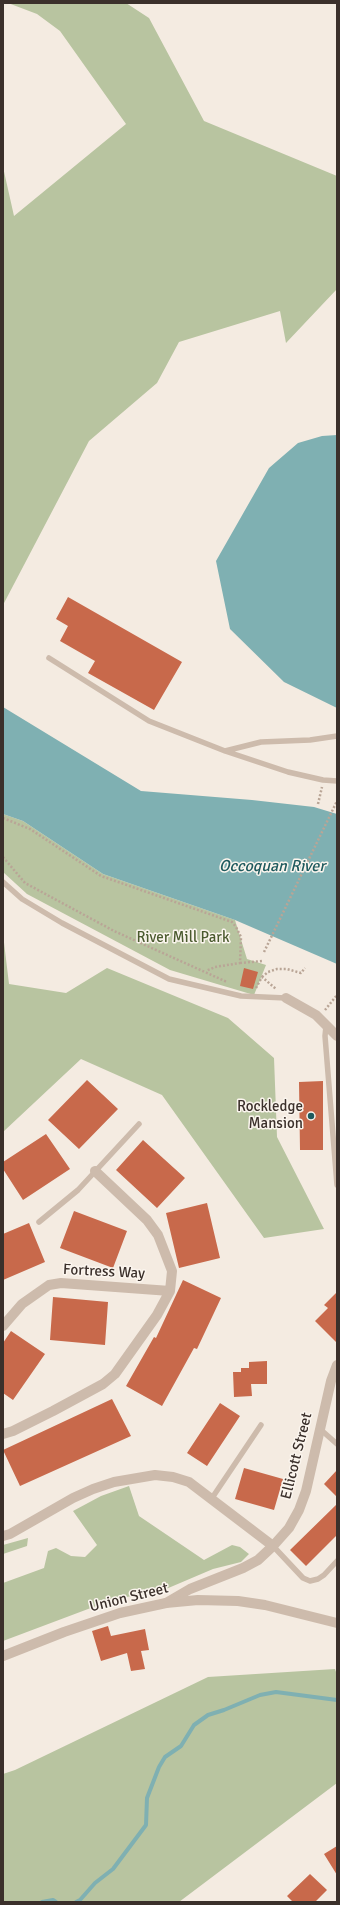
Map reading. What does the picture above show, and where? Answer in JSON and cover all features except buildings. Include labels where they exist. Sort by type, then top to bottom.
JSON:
[{"type":"street","points":[[286,998],[323,1022],[337,1036]]},
{"type":"street","points":[[3,1434],[13,1431],[53,1411],[103,1384],[115,1374],[126,1361],[157,1315],[170,1291],[172,1271],[158,1235],[147,1220],[95,1171]]},
{"type":"street","name":"Fortress Way","points":[[3,1326],[22,1304],[49,1285],[61,1283],[170,1291]]},
{"type":"street","name":"Ellicott Street","points":[[166,1603],[190,1589],[243,1568],[258,1560],[273,1546],[288,1528],[299,1510],[306,1491],[320,1429],[334,1384],[337,1365]]},
{"type":"street","points":[[3,1536],[10,1534],[73,1498],[93,1489],[142,1476],[173,1476],[189,1482],[212,1498],[273,1546]]},
{"type":"street","name":"Union Street","points":[[3,1656],[64,1632],[120,1613],[166,1603],[198,1600],[238,1601],[265,1605],[337,1623]]},
{"type":"lane","points":[[48,658],[149,720],[225,751],[288,772],[323,780],[337,781]]},
{"type":"lane","points":[[225,751],[261,742],[310,740],[337,736]]},
{"type":"lane","points":[[3,882],[22,899],[62,923],[170,979],[247,997],[286,998]]},
{"type":"lane","points":[[323,1022],[337,1185]]},
{"type":"lane","points":[[39,1222],[78,1190],[139,1124]]},
{"type":"lane","points":[[212,1498],[261,1426]]},
{"type":"lane","points":[[320,1429],[337,1444]]},
{"type":"lane","points":[[273,1546],[303,1578],[310,1581],[318,1579],[324,1575],[337,1562]]},
{"type":"path","points":[[318,804],[323,780]]},
{"type":"path","points":[[264,952],[337,801]]},
{"type":"path","points":[[3,818],[30,829],[101,876],[232,922],[241,937],[240,963]]},
{"type":"path","points":[[3,856],[25,882],[114,931],[205,972],[215,967],[262,961]]},
{"type":"path","points":[[253,991],[262,977],[268,972],[277,969],[287,969],[301,974],[305,968]]},
{"type":"path","points":[[262,977],[286,998]]},
{"type":"path","points":[[323,1022],[337,995]]},
{"type":"green space","points":[[8,3],[126,3],[149,18],[204,121],[337,176],[337,289],[286,343],[280,311],[179,342],[157,383],[89,441],[3,605],[3,167],[14,216],[126,124],[60,31],[37,14]]},
{"type":"green space","name":"River Mill Park","points":[[3,814],[23,821],[103,874],[235,920],[247,959],[266,965],[254,995],[170,970],[27,894],[3,872]]},
{"type":"green space","points":[[3,934],[9,984],[66,993],[107,968],[228,1018],[274,1058],[277,1137],[324,1229],[264,1238],[162,1095],[81,1059],[3,1132]]},
{"type":"green space","points":[[129,1486],[139,1516],[204,1560],[232,1545],[240,1547],[249,1554],[241,1562],[213,1569],[166,1589],[112,1600],[3,1641],[3,1583],[44,1568],[48,1551],[56,1548],[71,1556],[85,1557],[97,1545],[73,1511],[101,1496]]},
{"type":"green space","points":[[28,1538],[27,1546],[3,1554],[3,1545]]},
{"type":"green space","points":[[335,1669],[337,1675],[337,1783],[179,1902],[3,1902],[3,1774],[15,1770],[208,1677]]},
{"type":"water","points":[[337,435],[337,708],[284,682],[230,629],[216,561],[269,468],[298,443],[322,436]]},
{"type":"water","name":"Occoquan River","points":[[3,707],[141,791],[252,800],[314,807],[337,814],[337,964],[235,920],[103,874],[23,821],[3,814]]},
{"type":"waterway","points":[[76,1902],[80,1900],[95,1883],[113,1869],[146,1825],[147,1798],[159,1767],[165,1757],[181,1746],[194,1725],[208,1715],[260,1695],[276,1692],[337,1700]]},
{"type":"waterway","points":[[42,1902],[53,1900],[56,1902]]},
{"type":"place","name":"Rockledge Mansion","points":[[311,1116]]}]
